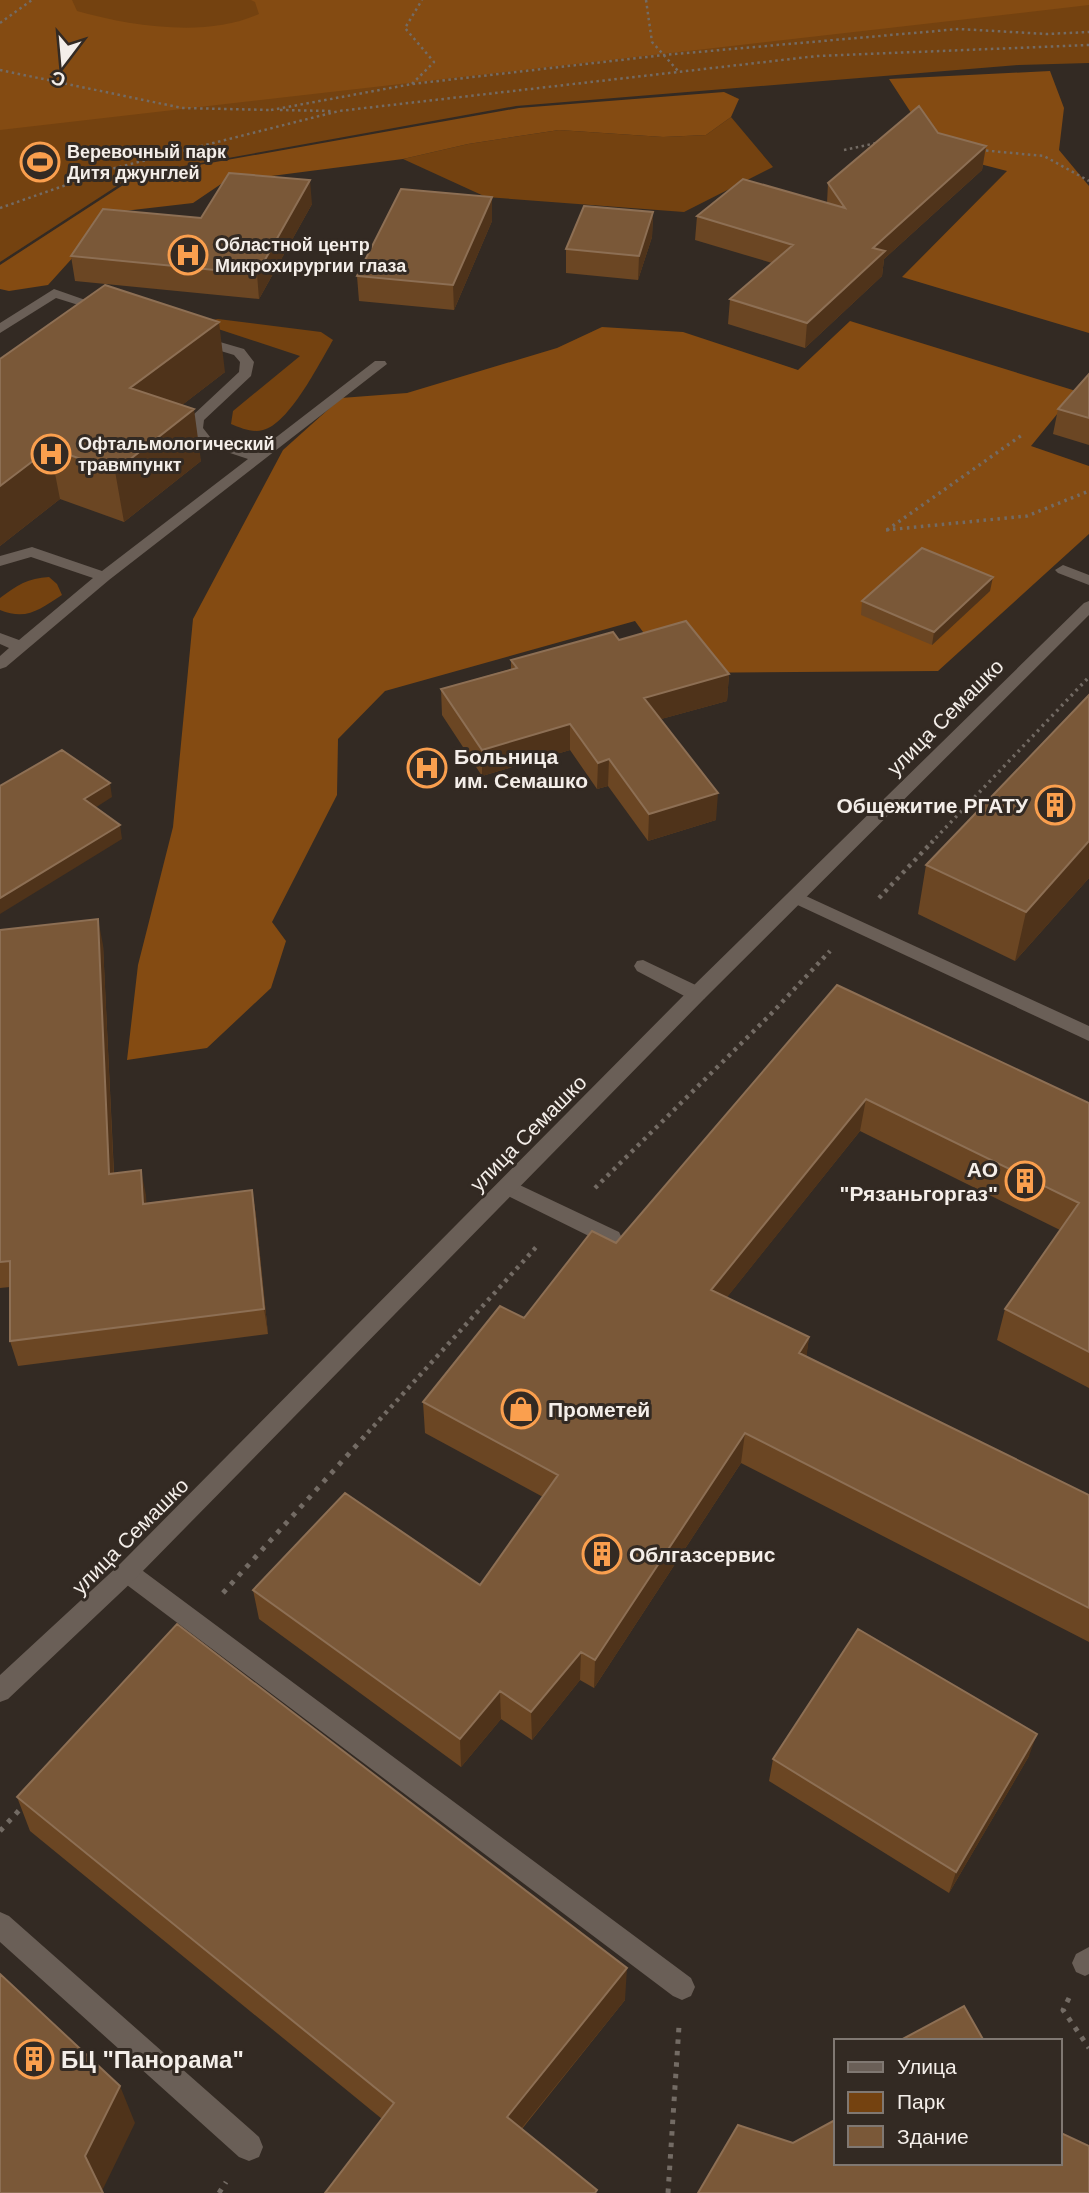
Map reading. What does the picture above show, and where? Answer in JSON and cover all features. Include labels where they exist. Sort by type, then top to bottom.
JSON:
[{"type":"street","points":[[0,329],[54,293],[120,314]]},
{"type":"street","points":[[186,335],[239,352],[247,362],[246,373],[197,419],[196,428],[205,440],[258,457]]},
{"type":"street","points":[[0,664],[104,577],[380,364]]},
{"type":"street","points":[[0,561],[20,552],[32,552],[104,577]]},
{"type":"street","points":[[1063,570],[1089,580]]},
{"type":"street","name":"улица Семашко","points":[[0,1691],[127,1572],[697,994],[1089,606]]},
{"type":"street","points":[[0,638],[20,647]]},
{"type":"street","points":[[795,897],[1089,1034]]},
{"type":"street","points":[[643,965],[697,994]]},
{"type":"street","points":[[507,1187],[612,1238]]},
{"type":"street","points":[[127,1572],[682,1987]]},
{"type":"street","points":[[0,1925],[249,2147]]},
{"type":"path","points":[[0,23],[32,0]]},
{"type":"path","points":[[412,84],[433,62],[405,28],[422,0]]},
{"type":"path","points":[[646,0],[652,42],[679,72]]},
{"type":"path","points":[[271,110],[412,84],[664,55],[959,29],[1046,34],[1089,32]]},
{"type":"path","points":[[0,70],[182,108],[339,111],[817,56],[1089,45]]},
{"type":"path","points":[[0,208],[115,168],[339,111]]},
{"type":"path","points":[[844,150],[888,141]]},
{"type":"path","points":[[979,150],[1044,156],[1089,181]]},
{"type":"path","points":[[1022,435],[886,530],[1027,516],[1089,491]]},
{"type":"path","points":[[196,1623],[567,1216],[770,1016],[1089,677]]},
{"type":"path","points":[[0,1831],[28,1801]]},
{"type":"path","points":[[1087,1961],[1063,2010],[1089,2048]]},
{"type":"path","points":[[668,2193],[682,1987]]},
{"type":"green space","points":[[0,0],[1089,0],[1089,63],[1019,65],[516,106],[134,175],[0,262]]},
{"type":"green space","points":[[731,117],[773,167],[684,212],[486,197],[403,159],[468,144],[559,130],[663,137],[706,135]]},
{"type":"green space","points":[[218,319],[321,332],[333,340],[293,405],[283,417],[263,430],[251,430],[231,424],[233,411],[300,356],[206,325],[206,321]]},
{"type":"green space","points":[[49,577],[57,584],[62,595],[40,609],[26,614],[0,610],[0,598],[12,589],[29,581]]},
{"type":"shaded area","points":[[0,0],[72,0],[77,11],[98,16],[144,25],[193,28],[216,26],[259,14],[255,2],[251,0],[1089,0],[1089,5],[0,130]]},
{"type":"shaded area","points":[[1050,71],[1064,108],[1059,150],[1089,186],[1089,333],[902,277],[1007,171],[926,150],[919,125],[889,79]]},
{"type":"shaded area","points":[[724,92],[739,99],[731,117],[706,135],[663,137],[559,130],[468,144],[403,159],[224,182],[193,203],[124,211],[95,233],[48,285],[9,291],[0,289],[0,265],[137,176],[519,108]]},
{"type":"shaded area","points":[[850,321],[1076,391],[1031,446],[1089,466],[1089,534],[938,671],[673,673],[635,621],[385,691],[338,739],[337,795],[272,922],[286,941],[271,988],[207,1048],[127,1060],[138,965],[173,827],[193,619],[283,450],[341,398],[407,393],[557,348],[602,327],[683,332],[798,370]]},
{"type":"building","points":[[919,106],[938,133],[986,146],[873,248],[885,251],[807,323],[730,299],[793,245],[697,216],[743,179],[845,208],[828,183]]},
{"type":"building","points":[[229,173],[310,180],[257,274],[71,256],[103,209],[201,218]]},
{"type":"building","points":[[401,189],[492,197],[453,285],[357,276]]},
{"type":"building","points":[[584,206],[653,212],[639,256],[566,249]]},
{"type":"building","points":[[105,285],[219,322],[130,388],[194,409],[115,471],[50,448],[0,486],[0,359]]},
{"type":"building","points":[[1089,374],[1089,418],[1058,409]]},
{"type":"building","points":[[922,548],[993,577],[934,632],[862,601]]},
{"type":"building","points":[[686,621],[729,674],[644,698],[718,793],[649,814],[609,759],[598,763],[570,724],[482,750],[441,689],[517,668],[511,660],[613,632],[619,640]]},
{"type":"building","name":"Общежитие РГАТУ","points":[[1089,695],[1089,841],[1026,912],[926,865]]},
{"type":"building","points":[[62,750],[110,783],[84,799],[120,825],[0,898],[0,786]]},
{"type":"building","points":[[98,919],[109,1174],[141,1170],[143,1204],[252,1190],[264,1309],[10,1341],[10,1261],[0,1262],[0,930]]},
{"type":"building","points":[[837,985],[1089,1103],[1089,1352],[1005,1309],[1079,1203],[866,1099],[711,1290],[809,1337],[799,1353],[1089,1495],[1089,1608],[745,1433],[595,1660],[581,1652],[531,1712],[500,1691],[460,1739],[253,1590],[345,1493],[480,1585],[558,1475],[423,1402],[500,1306],[524,1318],[592,1231],[616,1243]]},
{"type":"building","points":[[177,1624],[627,1968],[507,2117],[597,2190],[595,2193],[325,2193],[394,2103],[17,1797]]},
{"type":"building","points":[[858,1629],[1037,1734],[956,1872],[773,1759]]},
{"type":"building","name":"БЦ \"Панорама\"","points":[[0,1974],[120,2086],[85,2156],[103,2193],[0,2193]]},
{"type":"building","points":[[964,2006],[983,2039],[903,2039]]},
{"type":"building","points":[[834,2121],[834,2165],[1061,2165],[1061,2133],[1089,2146],[1089,2193],[698,2193],[738,2125],[793,2143]]},
{"type":"place","name":"Веревочный парк Дитя джунглей","points":[[40,162]]},
{"type":"place","name":"Областной центр Микрохирургии глаза","points":[[188,255]]},
{"type":"place","name":"Офтальмологический травмпункт","points":[[51,454]]},
{"type":"place","name":"Больница им. Семашко","points":[[427,768]]},
{"type":"place","name":"Общежитие РГАТУ","points":[[1055,805]]},
{"type":"place","name":"АО \"Рязаньгоргаз\"","points":[[1025,1181]]},
{"type":"place","name":"Прометей","points":[[521,1409]]},
{"type":"place","name":"Облгазсервис","points":[[602,1554]]},
{"type":"place","name":"БЦ \"Панорама\"","points":[[34,2059]]}]
